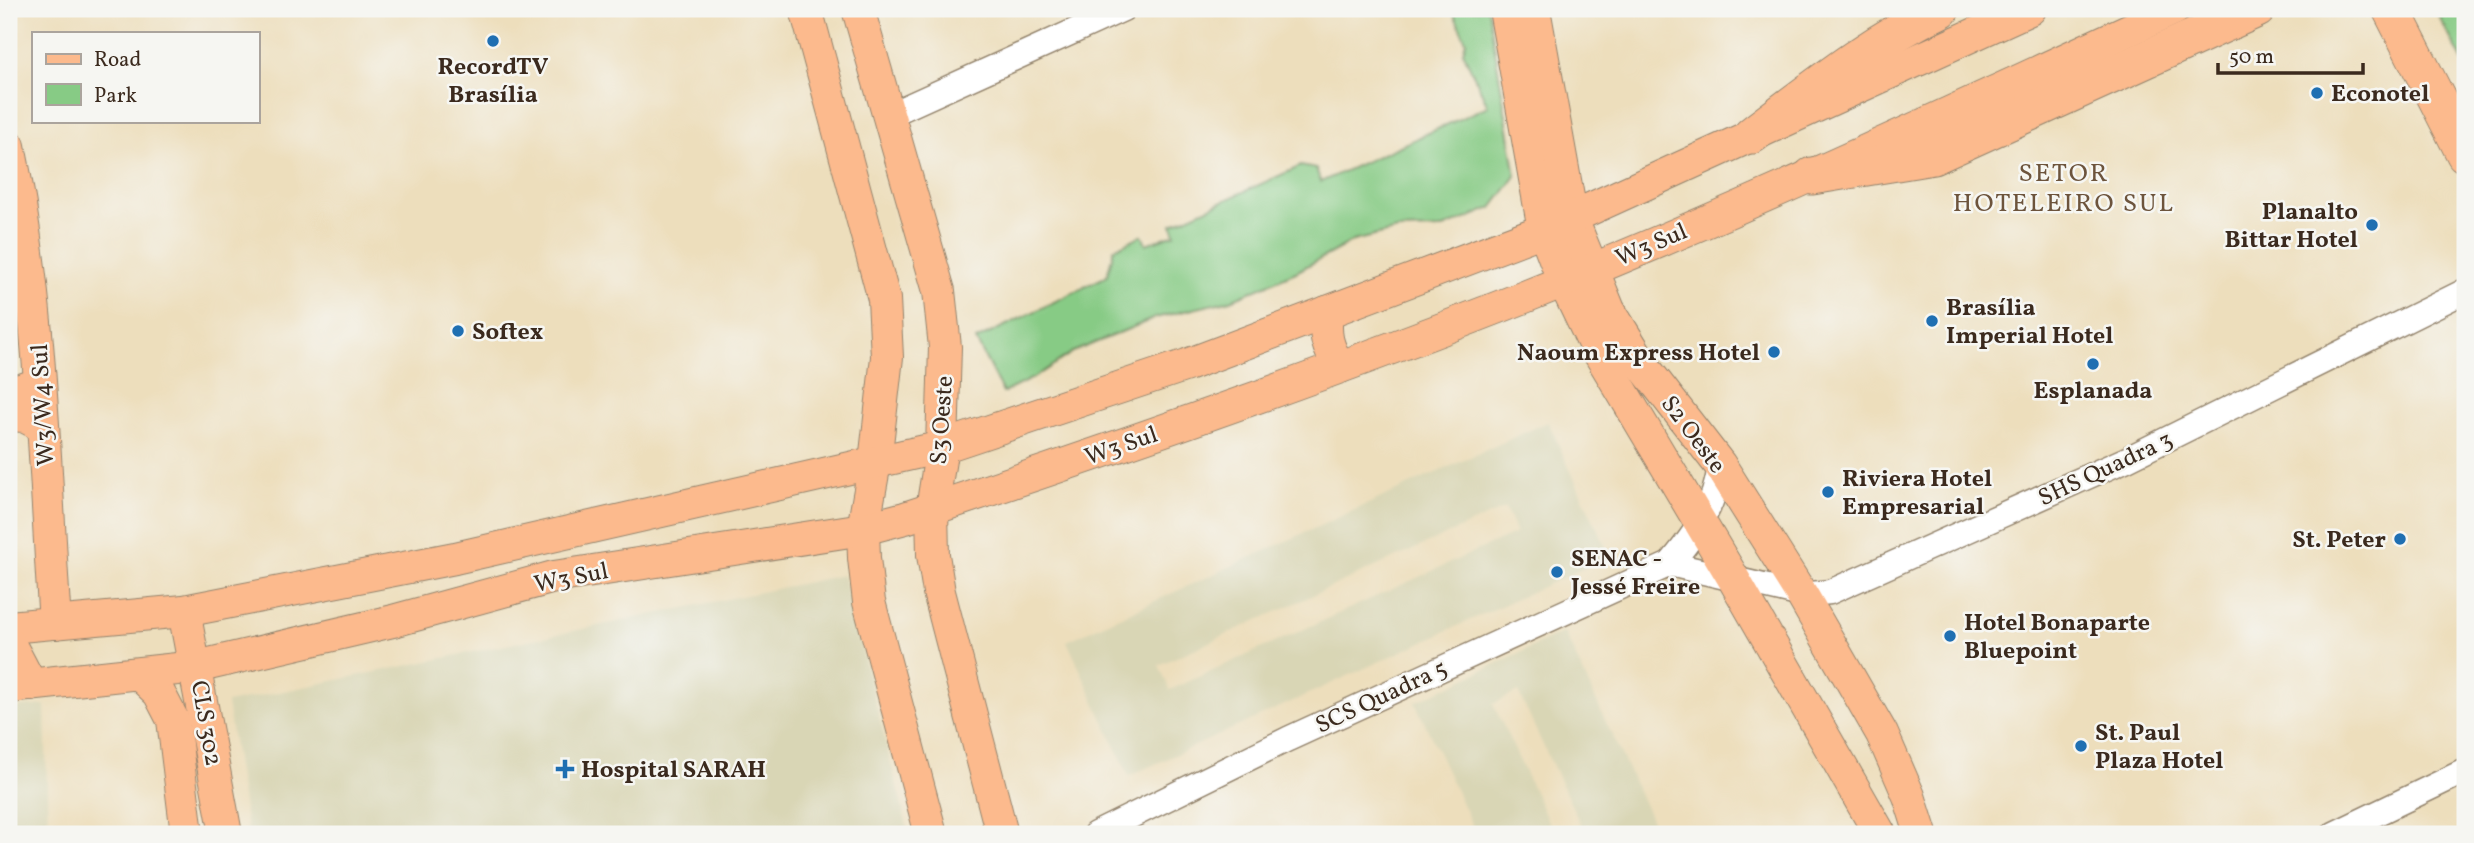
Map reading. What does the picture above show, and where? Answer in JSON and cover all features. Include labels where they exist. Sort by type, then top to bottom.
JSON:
[{"type":"highway","points":[[1752,135],[1863,51],[1897,29],[1941,9]]},
{"type":"highway","points":[[1811,176],[1933,156],[2257,9]]},
{"type":"highway","points":[[2391,9],[2465,154]]},
{"type":"main road","points":[[806,9],[884,299],[887,357],[875,461],[863,528],[869,602],[931,834]]},
{"type":"main road","name":"S3 Oeste","points":[[858,9],[939,291],[945,346],[942,447],[932,509],[933,555],[939,592],[1002,834]]},
{"type":"main road","name":"S2 Oeste","points":[[1505,9],[1558,225],[1577,275],[1595,346],[1732,576],[1880,834]]},
{"type":"main road","name":"S2 Oeste","points":[[1534,9],[1558,225]]},
{"type":"main road","name":"W3 Sul","points":[[9,627],[184,611],[455,558],[942,447],[1187,365],[1558,225],[2030,9]]},
{"type":"main road","name":"W3 Sul","points":[[20,686],[196,667],[393,621],[554,577],[863,528],[932,509],[1221,411],[1577,275],[1811,176],[2174,9]]},
{"type":"main road","name":"W3/W4 Sul","points":[[11,164],[31,269],[38,333],[24,387],[41,425],[55,623]]},
{"type":"main road","name":"S2 Oeste","points":[[1577,275],[1609,310],[1631,347],[1720,466],[1802,595],[1882,734],[1909,796],[1921,834]]},
{"type":"main road","points":[[1327,312],[1324,332],[1327,345],[1340,367]]},
{"type":"main road","points":[[9,415],[24,416],[41,425]]},
{"type":"main road","points":[[393,621],[454,589],[462,571],[455,558]]},
{"type":"main road","name":"CLS 302","points":[[184,611],[226,834]]},
{"type":"main road","points":[[9,643],[20,686]]},
{"type":"main road","name":"CLS 302","points":[[139,674],[159,693],[173,720],[182,833]]},
{"type":"main road","points":[[182,833],[220,794]]},
{"type":"street","points":[[889,115],[1123,9]]},
{"type":"street","name":"SHS Quadra 3","points":[[1732,576],[1802,595],[1829,592],[2127,459],[2465,291]]},
{"type":"street","name":"SCS Quadra 5","points":[[1095,834],[1300,734],[1670,564],[1701,527],[1714,496],[1720,466]]},
{"type":"street","points":[[1670,564],[1732,576]]},
{"type":"street","points":[[2334,834],[2465,771]]},
{"type":"shaded area","points":[[1548,422],[1610,556],[1129,776],[1067,641]],"holes":[[[1505,508],[1516,533],[1170,690],[1159,665]]]},
{"type":"shaded area","name":"Hospital SARAH","points":[[843,575],[909,834],[248,834],[227,703]]},
{"type":"shaded area","points":[[1564,632],[1658,834],[1585,834],[1518,692],[1493,704],[1554,834],[1476,834],[1415,702]]},
{"type":"shaded area","points":[[45,705],[48,834],[9,834],[9,708]]},
{"type":"green space","points":[[1452,9],[1488,9],[1516,176],[1492,208],[1441,229],[1398,230],[1353,241],[1296,272],[1231,300],[1155,318],[1073,352],[1035,377],[1003,393],[976,340],[1107,276],[1114,249],[1142,235],[1146,244],[1175,234],[1172,224],[1301,166],[1316,169],[1321,182],[1488,106],[1463,52],[1466,41]]},
{"type":"green space","points":[[2435,9],[2464,9],[2465,65]]},
{"type":"place","name":"RecordTV Brasília","points":[[493,41]]},
{"type":"place","name":"Econotel","points":[[2317,93]]},
{"type":"place","name":"Planalto Bittar Hotel","points":[[2372,225]]},
{"type":"place","name":"Brasília Imperial Hotel","points":[[1932,321]]},
{"type":"place","name":"Softex","points":[[458,331]]},
{"type":"place","name":"Naoum Express Hotel","points":[[1774,352]]},
{"type":"place","name":"Esplanada","points":[[2093,364]]},
{"type":"place","name":"Riviera Hotel Empresarial","points":[[1828,492]]},
{"type":"place","name":"St. Peter","points":[[2400,539]]},
{"type":"place","name":"SENAC - Jessé Freire","points":[[1557,572]]},
{"type":"place","name":"Hotel Bonaparte Bluepoint","points":[[1950,636]]},
{"type":"place","name":"St. Paul Plaza Hotel","points":[[2081,746]]},
{"type":"place","name":"Hospital SARAH","points":[[565,769]]},
{"type":"district","name":"SETOR HOTELEIRO SUL","points":[[2064,187]]}]
